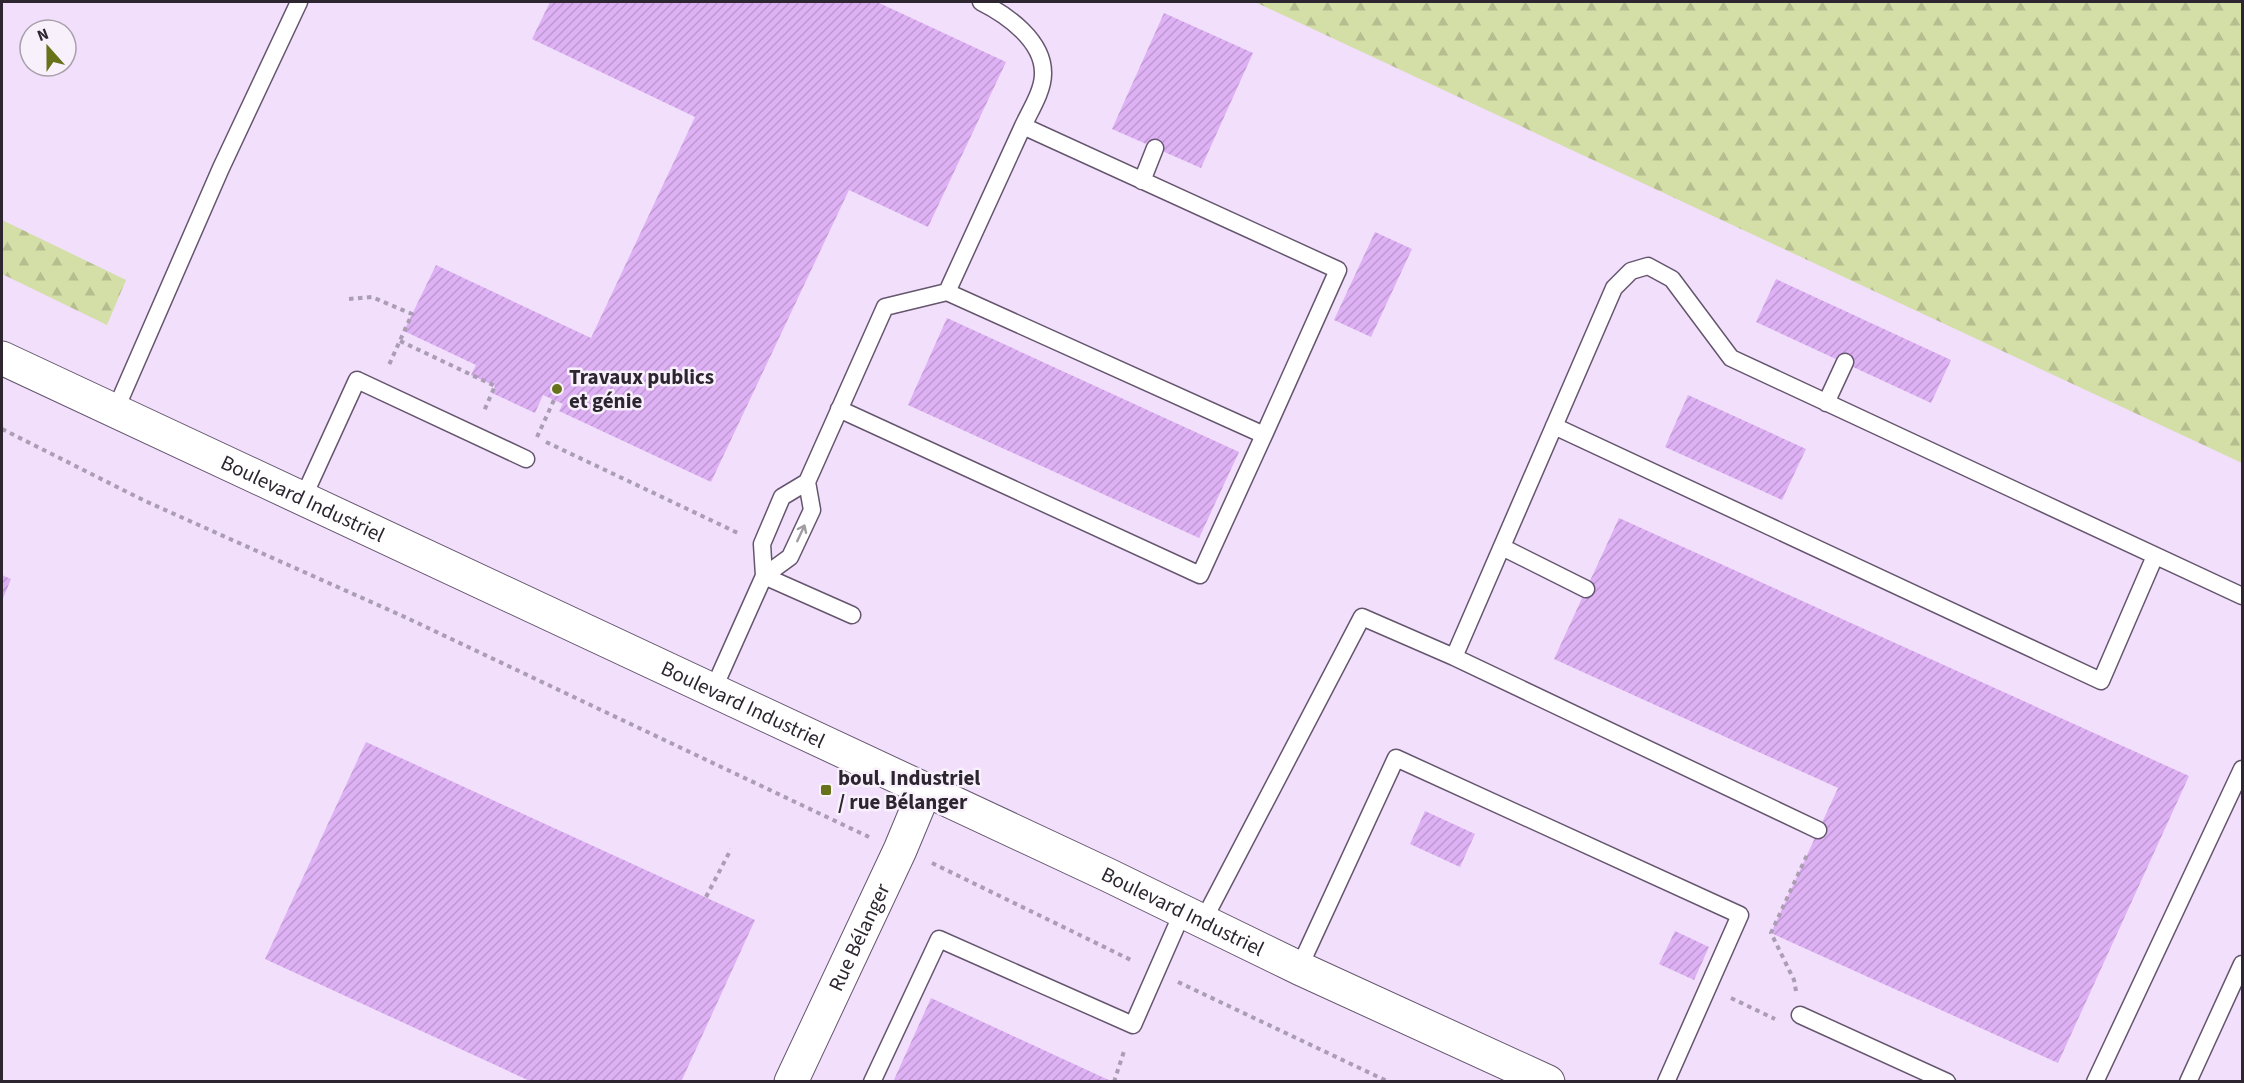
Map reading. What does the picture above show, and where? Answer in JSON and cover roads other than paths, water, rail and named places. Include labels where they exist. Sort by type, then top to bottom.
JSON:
[{"type":"street","name":"Boulevard Industriel","points":[[2,358],[713,690],[1299,968],[1548,1082]]},
{"type":"street","name":"Rue Bélanger","points":[[792,1082],[900,850],[925,790]]},
{"type":"lane","points":[[115,411],[221,168],[299,2]]},
{"type":"lane","points":[[947,292],[1041,86],[1044,73],[1036,49],[1011,20],[981,2]]},
{"type":"lane","points":[[839,409],[1200,575],[1338,270],[1023,126]]},
{"type":"lane","points":[[1142,181],[1155,148]]},
{"type":"lane","points":[[1454,657],[1614,288],[1631,271],[1648,266],[1672,279],[1731,358],[2242,596]]},
{"type":"lane","points":[[764,576],[790,557],[812,510],[807,482],[885,307],[947,292],[1264,435]]},
{"type":"lane","points":[[1826,403],[1845,362]]},
{"type":"lane","points":[[303,498],[357,380],[526,459]]},
{"type":"lane","points":[[1554,426],[2101,681],[2155,556]]},
{"type":"lane","points":[[713,690],[764,576],[762,544],[782,497],[807,482]]},
{"type":"lane","points":[[1502,547],[1586,589]]},
{"type":"lane","points":[[764,576],[852,615]]},
{"type":"lane","points":[[872,1082],[939,939],[1133,1025],[1362,617],[1454,657],[1818,830]]},
{"type":"lane","points":[[1299,968],[1396,758],[1740,915],[1666,1082]]},
{"type":"lane","points":[[2095,1082],[2242,769]]},
{"type":"lane","points":[[2188,1082],[2242,964]]},
{"type":"lane","points":[[1800,1015],[1947,1082]]},
{"type":"place","name":"Travaux publics et génie","points":[[557,389]]},
{"type":"place","name":"boul. Industriel / rue Bélanger","points":[[826,790]]}]
